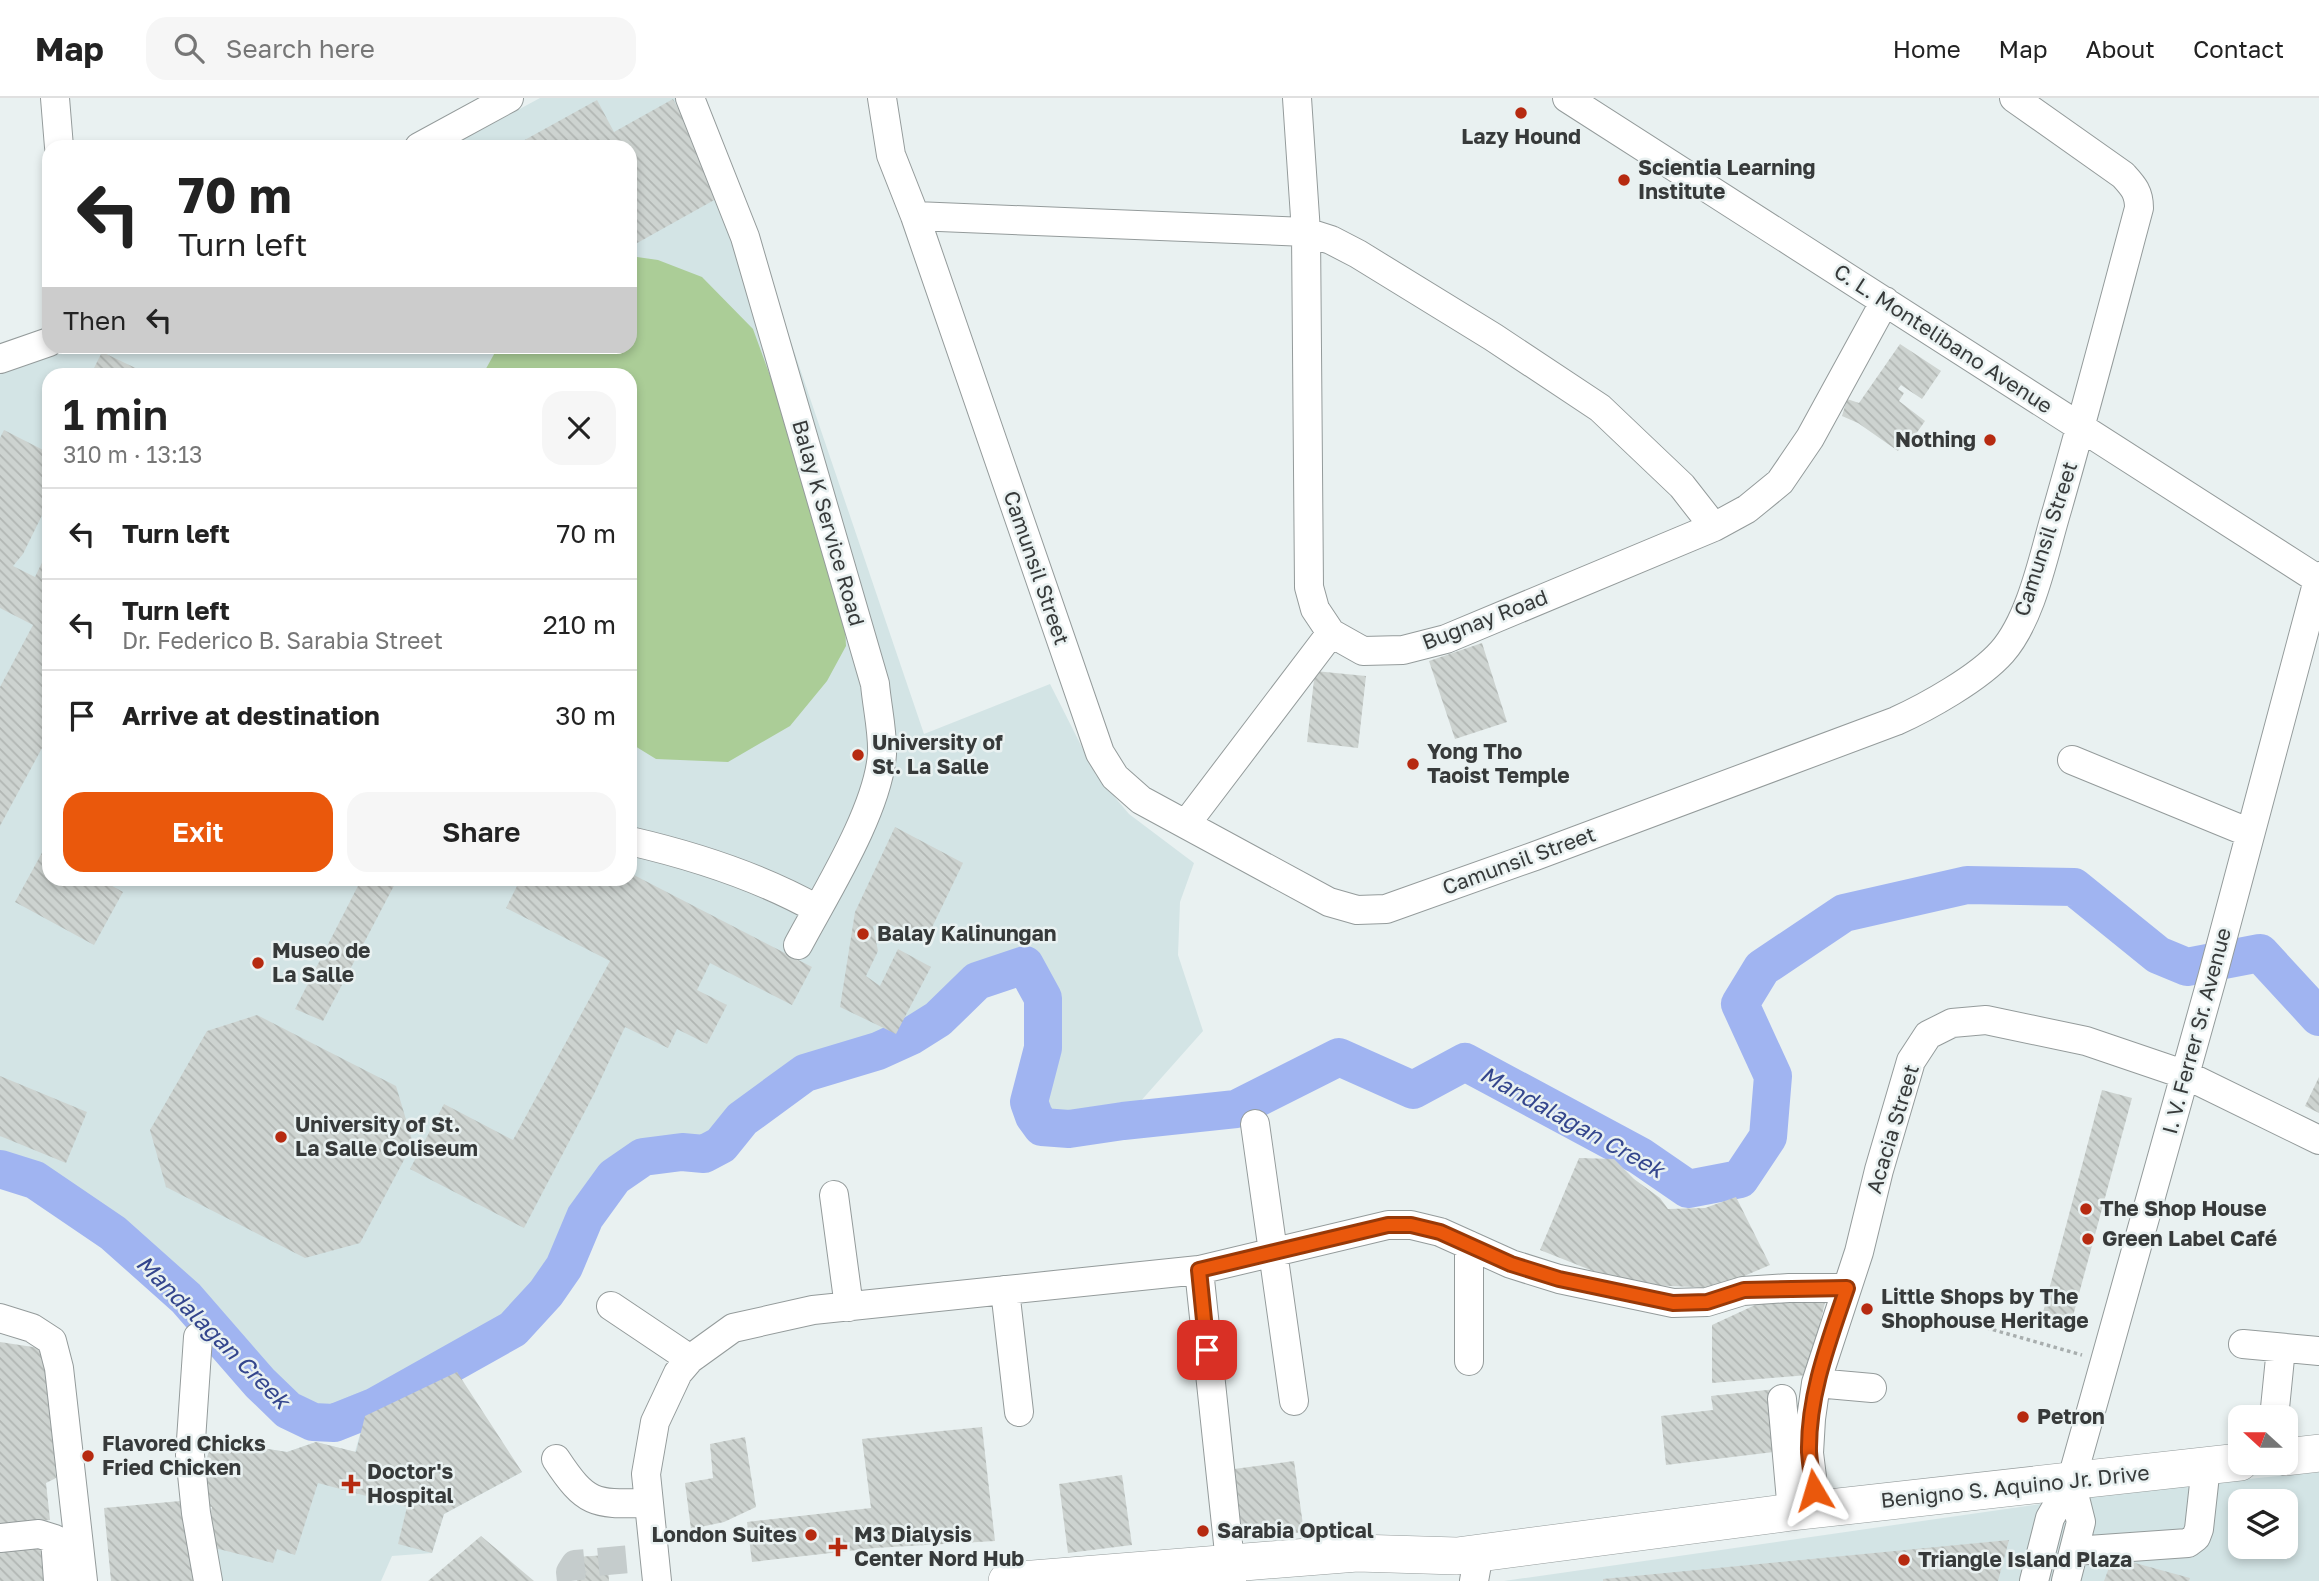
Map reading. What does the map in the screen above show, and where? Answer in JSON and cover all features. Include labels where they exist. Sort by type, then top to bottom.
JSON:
[{"type":"main road","points":[[2298,1456],[2319,1453]]},
{"type":"main road","name":"Benigno S. Aquino Jr. Drive","points":[[1007,1581],[1231,1571],[1292,1557],[1347,1567],[1470,1563],[1804,1510],[2223,1464]]},
{"type":"main road","name":"Benigno S. Aquino Jr. Drive","points":[[1413,1581],[1470,1563]]},
{"type":"main road","points":[[1347,1567],[1413,1581]]},
{"type":"street","points":[[55,98],[58,140]]},
{"type":"street","points":[[431,140],[509,98]]},
{"type":"street","name":"Balay K Service Road","points":[[690,98],[745,237],[875,684],[882,754],[874,794],[851,845],[797,945]]},
{"type":"street","name":"Camunsil Street","points":[[882,98],[891,155],[915,216],[1100,753],[1115,777],[1141,800],[1329,902],[1357,910],[1387,909],[1922,709],[1969,680],[2002,652],[2026,612],[2081,428],[2139,208],[2136,189],[2123,175],[2014,98]]},
{"type":"street","points":[[1186,824],[1331,633],[1315,609],[1309,587],[1306,232],[1297,98]]},
{"type":"street","name":"C. L. Montelibano Avenue","points":[[1567,98],[2319,578]]},
{"type":"street","points":[[915,216],[1306,232],[1331,240],[1493,337],[1600,408],[1682,486],[1714,527]]},
{"type":"street","name":"Bugnay Road","points":[[1331,633],[1363,651],[1403,650],[1446,639],[1714,527],[1747,509],[1780,482],[1810,438],[1885,301]]},
{"type":"street","points":[[0,359],[42,344]]},
{"type":"street","name":"I. V. Ferrer Sr. Avenue","points":[[2034,1581],[2050,1518],[2071,1482],[2186,1075],[2319,578]]},
{"type":"street","points":[[2072,760],[2249,833]]},
{"type":"street","points":[[637,843],[729,868],[787,892],[817,909]]},
{"type":"street","name":"Acacia Street","points":[[1804,1510],[1816,1382],[1859,1252],[1879,1170],[1911,1061],[1928,1035],[1952,1023],[1986,1020],[2087,1041],[2186,1075],[2319,1140]]},
{"type":"street","points":[[1255,1124],[1294,1401]]},
{"type":"street","points":[[834,1195],[849,1307]]},
{"type":"street","points":[[651,1565],[646,1474],[655,1422],[678,1373],[690,1359],[733,1328],[813,1310],[1199,1270],[1388,1225],[1411,1225],[1440,1232],[1511,1264],[1559,1279],[1673,1303],[1707,1302],[1744,1290],[1847,1288]]},
{"type":"street","points":[[1469,1245],[1469,1361]]},
{"type":"street","points":[[1199,1270],[1231,1571]]},
{"type":"street","points":[[1005,1290],[1019,1412]]},
{"type":"street","points":[[611,1306],[690,1359]]},
{"type":"street","points":[[0,1318],[33,1328],[52,1341],[59,1368],[83,1581]]},
{"type":"street","points":[[198,1337],[190,1455],[196,1513],[208,1581]]},
{"type":"street","points":[[2243,1344],[2319,1351]]},
{"type":"street","points":[[2275,1405],[2281,1348]]},
{"type":"street","points":[[1816,1382],[1872,1388]]},
{"type":"street","points":[[1782,1399],[1804,1510]]},
{"type":"street","points":[[556,1459],[579,1491],[596,1501],[613,1504],[649,1503]]},
{"type":"street","points":[[2074,1551],[2188,1543],[2196,1537],[2223,1464]]},
{"type":"street","points":[[2066,1581],[2081,1522],[2071,1482]]},
{"type":"street","points":[[0,1538],[39,1534],[55,1539],[58,1581]]},
{"type":"path","points":[[1966,1322],[2105,1362]]},
{"type":"shaded area","name":"University of St. La Salle","points":[[540,98],[698,98],[755,236],[924,734],[1050,684],[1096,775],[1129,814],[1194,863],[1180,902],[1178,955],[1203,1031],[1123,1121],[1069,1129],[1042,1127],[1029,1102],[1043,1048],[1043,998],[1025,965],[978,981],[938,1019],[911,1036],[878,1051],[805,1073],[742,1119],[721,1145],[704,1154],[682,1152],[643,1157],[614,1177],[585,1217],[564,1267],[546,1293],[513,1329],[374,1407],[334,1423],[313,1422],[288,1410],[260,1383],[186,1298],[113,1233],[35,1180],[0,1169],[0,373],[49,354],[637,354],[637,140],[462,140]]},
{"type":"shaded area","name":"Doctor's Hospital","points":[[365,1416],[522,1472],[444,1514],[432,1553],[392,1556],[381,1581],[214,1581],[211,1547],[215,1535],[212,1507],[203,1505],[199,1496],[211,1440],[287,1452],[316,1442],[355,1452]]},
{"type":"shaded area","points":[[2319,1472],[2319,1581],[1504,1581],[2138,1490]]},
{"type":"green space","points":[[637,257],[658,260],[702,277],[753,329],[788,425],[844,606],[846,646],[827,681],[790,726],[728,762],[656,759],[637,747],[637,368],[486,368],[494,354],[637,354]]},
{"type":"building","points":[[673,99],[725,194],[637,243],[637,140],[525,140],[597,100],[614,132]]},
{"type":"building","points":[[1900,344],[1941,371],[1922,399],[1901,385],[1898,389],[1904,393],[1899,401],[1925,421],[1906,448],[1902,446],[1898,451],[1858,423],[1842,416],[1847,399],[1859,403]]},
{"type":"building","points":[[101,354],[106,354],[135,368],[94,368]]},
{"type":"building","points":[[4,430],[42,449],[42,515],[23,554],[13,566],[35,577],[42,562],[42,748],[0,826],[0,687],[33,625],[0,608],[0,438]]},
{"type":"building","points":[[1482,643],[1507,722],[1455,739],[1429,661]]},
{"type":"building","points":[[1315,671],[1366,676],[1358,748],[1307,742]]},
{"type":"building","name":"Balay Kalinungan","points":[[895,827],[963,863],[925,942],[887,923],[873,926],[878,951],[866,976],[880,986],[898,949],[931,967],[896,1034],[840,1007],[855,912]]},
{"type":"building","points":[[42,853],[42,886],[112,886],[123,892],[94,945],[15,902]]},
{"type":"building","points":[[637,877],[812,967],[792,1005],[710,963],[697,990],[727,1005],[707,1044],[677,1029],[668,1048],[625,1027],[594,1094],[524,1228],[410,1169],[444,1104],[513,1140],[610,961],[506,908],[517,886],[637,886]]},
{"type":"building","points":[[358,886],[394,886],[323,1021],[295,1009]]},
{"type":"building","name":"University of St. La Salle Coliseum","points":[[257,1015],[396,1086],[413,1143],[360,1243],[305,1258],[166,1187],[150,1130],[207,1031]]},
{"type":"building","points":[[0,1076],[87,1112],[66,1163],[0,1136]]},
{"type":"building","points":[[2319,1077],[2319,1113],[2305,1106]]},
{"type":"building","name":"The Shop House","points":[[2102,1090],[2132,1098],[2070,1327],[2041,1320]]},
{"type":"building","points":[[1579,1158],[1614,1159],[1634,1179],[1660,1198],[1668,1209],[1705,1208],[1736,1197],[1770,1265],[1716,1288],[1647,1285],[1598,1273],[1540,1250]]},
{"type":"building","points":[[1790,1289],[1826,1298],[1808,1375],[1712,1383],[1712,1325]]},
{"type":"building","points":[[0,1342],[46,1349],[56,1478],[46,1483],[50,1520],[0,1526]]},
{"type":"building","name":"Doctor's Hospital","points":[[457,1372],[522,1472],[444,1514],[432,1553],[398,1544],[407,1507],[318,1483],[295,1555],[277,1549],[273,1563],[211,1547],[215,1535],[206,1530],[212,1507],[203,1505],[199,1496],[211,1440],[287,1452],[316,1442],[356,1452],[365,1416]]},
{"type":"building","points":[[1776,1389],[1783,1451],[1666,1465],[1661,1416],[1713,1410],[1711,1396]]},
{"type":"building","points":[[982,1427],[995,1541],[875,1548],[752,1562],[747,1522],[871,1508],[862,1439]]},
{"type":"building","points":[[745,1437],[756,1507],[724,1522],[691,1529],[685,1483],[713,1478],[710,1444]]},
{"type":"building","points":[[1294,1461],[1304,1532],[1246,1539],[1242,1533],[1234,1469]]},
{"type":"building","points":[[1122,1475],[1132,1545],[1068,1553],[1059,1484]]},
{"type":"building","points":[[191,1500],[199,1581],[111,1581],[104,1508]]},
{"type":"building","points":[[481,1536],[534,1581],[428,1581]]},
{"type":"building","name":"Triangle Island Plaza","points":[[2009,1540],[1998,1581],[1603,1581],[1603,1579]]},
{"type":"building","points":[[44,1541],[48,1581],[0,1581],[0,1546]]},
{"type":"building","points":[[607,1555],[609,1581],[577,1581],[576,1557]]},
{"type":"building","points":[[2113,1557],[2190,1578],[2189,1581],[2104,1581]]},
{"type":"waterway","name":"Mandalagan Creek","points":[[0,1169],[35,1180],[113,1233],[186,1298],[260,1383],[288,1410],[313,1422],[334,1423],[374,1407],[513,1329],[546,1293],[564,1267],[585,1217],[614,1177],[643,1157],[682,1152],[704,1154],[721,1145],[742,1119],[805,1073],[878,1051],[911,1036],[938,1019],[977,981],[1025,965],[1043,998],[1043,1048],[1029,1102],[1042,1127],[1069,1129],[1236,1109],[1339,1057],[1413,1090],[1465,1062],[1640,1156],[1688,1189],[1740,1179],[1768,1137],[1773,1076],[1740,1004],[1762,968],[1844,913],[1967,885],[2074,887],[2158,955],[2187,967],[2260,953],[2319,1017]]},
{"type":"tunnel","points":[[571,1581],[570,1572],[575,1564],[641,1558]]},
{"type":"place","name":"Lazy Hound","points":[[1521,113]]},
{"type":"place","name":"Scientia Learning Institute","points":[[1624,180]]},
{"type":"place","name":"Nothing","points":[[1990,440]]},
{"type":"place","name":"University of St. La Salle","points":[[858,755]]},
{"type":"place","name":"Yong Tho Taoist Temple","points":[[1413,764]]},
{"type":"place","name":"Balay Kalinungan","points":[[863,934]]},
{"type":"place","name":"Museo de La Salle","points":[[258,963]]},
{"type":"place","name":"University of St. La Salle Coliseum","points":[[281,1137]]},
{"type":"place","name":"The Shop House","points":[[2086,1209]]},
{"type":"place","name":"Green Label Café","points":[[2088,1239]]},
{"type":"place","name":"Little Shops by The Shophouse Heritage","points":[[1867,1309]]},
{"type":"place","name":"Petron","points":[[2023,1417]]},
{"type":"place","name":"Flavored Chicks Fried Chicken","points":[[88,1456]]},
{"type":"place","name":"Doctor's Hospital","points":[[351,1484]]},
{"type":"place","name":"Sarabia Optical","points":[[1203,1531]]},
{"type":"place","name":"London Suites","points":[[811,1535]]},
{"type":"place","name":"M3 Dialysis Center Nord Hub","points":[[838,1547]]},
{"type":"place","name":"Triangle Island Plaza","points":[[1904,1560]]},
{"type":"route","points":[[1207,1350],[1199,1270],[1388,1225],[1411,1225],[1440,1232],[1511,1264],[1559,1279],[1673,1303],[1707,1302],[1744,1290],[1847,1288],[1816,1382],[1809,1453],[1814,1490]]}]
